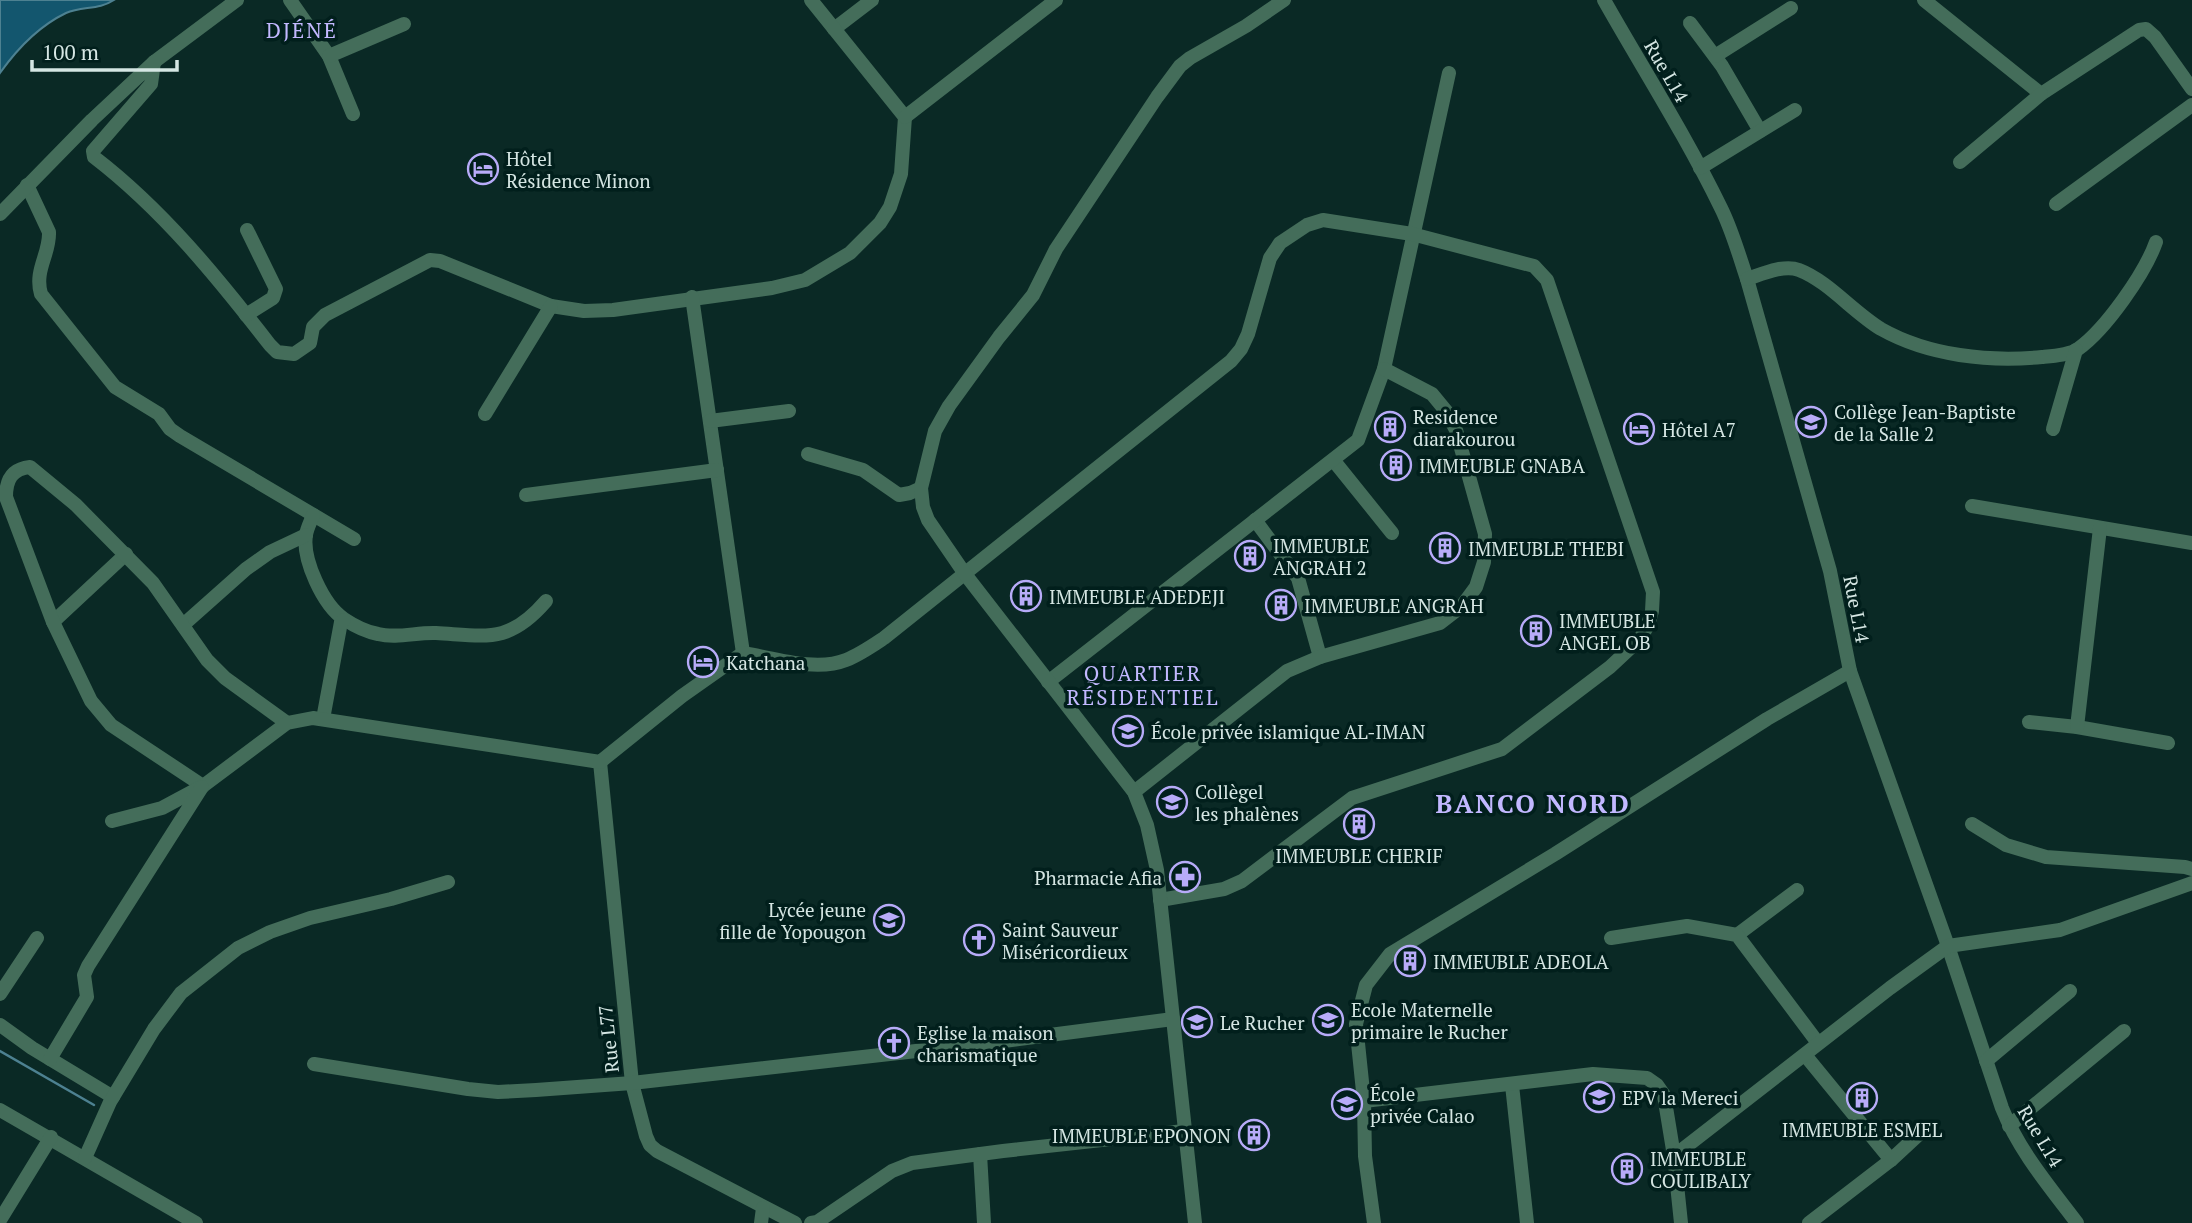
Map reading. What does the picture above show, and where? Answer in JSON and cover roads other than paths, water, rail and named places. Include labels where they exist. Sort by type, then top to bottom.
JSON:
[{"type":"street","points":[[0,214],[92,120],[154,62],[237,0]]},
{"type":"street","points":[[290,0],[329,56],[353,114]]},
{"type":"street","points":[[154,62],[151,83],[92,154],[192,247],[277,352],[294,354],[310,343],[313,327],[325,315],[430,260],[440,261],[551,306],[584,311],[613,310],[772,288],[805,280],[850,253],[880,223],[890,207],[901,174],[905,117],[811,0]]},
{"type":"street","points":[[834,29],[872,0]]},
{"type":"street","points":[[905,117],[1056,0]]},
{"type":"street","points":[[1195,1223],[1157,870],[1147,825],[1134,792],[965,574],[928,520],[923,507],[921,488],[935,431],[949,406],[1034,295],[1056,249],[1138,123],[1180,66],[1284,0]]},
{"type":"street","name":"Rue L14","points":[[1604,0],[1722,209],[1747,279],[1830,571],[1850,671],[1986,1061],[2009,1126],[2029,1160],[2077,1223]]},
{"type":"street","points":[[1924,0],[2041,94]]},
{"type":"street","points":[[1715,56],[1791,8]]},
{"type":"street","points":[[1690,23],[1715,56],[1760,131]]},
{"type":"street","points":[[329,56],[404,24]]},
{"type":"street","points":[[1960,162],[2041,94],[2139,30],[2146,29],[2155,37],[2192,89]]},
{"type":"street","points":[[1048,682],[1358,440],[1384,369],[1449,73]]},
{"type":"street","points":[[2056,204],[2192,105]]},
{"type":"street","points":[[1700,168],[1795,110]]},
{"type":"street","points":[[27,186],[49,232],[37,281],[41,294],[115,387],[153,409],[167,422],[170,429],[180,436],[354,539]]},
{"type":"street","points":[[112,821],[162,808],[203,786],[287,723],[300,719],[323,719],[600,762],[682,696],[743,653],[816,666],[832,665],[848,660],[884,638],[1231,361],[1248,334],[1270,258],[1280,243],[1293,233],[1323,220],[1412,234],[1534,266],[1547,280],[1653,592],[1652,611],[1640,639],[1611,667],[1502,749],[1363,793],[1242,881],[1224,889],[1160,900]]},
{"type":"street","points":[[246,315],[274,298],[276,289],[247,230]]},
{"type":"street","points":[[1747,279],[1780,269],[1797,269],[1821,281],[1848,306],[1882,329],[1908,341],[1995,360],[2050,357],[2076,351],[2104,325],[2150,258],[2156,242]]},
{"type":"street","points":[[692,298],[743,653]]},
{"type":"street","points":[[485,414],[551,306]]},
{"type":"street","points":[[2053,429],[2076,351]]},
{"type":"street","points":[[1134,792],[1276,678],[1320,657],[1440,622],[1462,606],[1476,587],[1485,562],[1485,534],[1456,430],[1446,411],[1432,394],[1384,369]]},
{"type":"street","points":[[710,421],[789,411]]},
{"type":"street","points":[[808,454],[863,470],[899,495],[921,488]]},
{"type":"street","points":[[1334,461],[1392,533]]},
{"type":"street","points":[[203,786],[111,725],[91,701],[53,622],[6,497],[10,476],[18,468],[30,467],[76,505],[153,583],[207,660],[225,678],[287,723]]},
{"type":"street","points":[[526,495],[717,470]]},
{"type":"street","points":[[0,497],[12,512]]},
{"type":"street","points":[[1972,506],[2192,543]]},
{"type":"street","points":[[313,514],[306,535],[309,563],[317,588],[344,620],[370,632],[388,636],[421,633],[488,636],[513,629],[534,615],[546,601]]},
{"type":"street","points":[[1255,520],[1298,578],[1320,657]]},
{"type":"street","points":[[2077,727],[2100,528]]},
{"type":"street","points":[[183,625],[246,569],[270,552],[306,535]]},
{"type":"street","points":[[53,622],[126,554]]},
{"type":"street","points":[[323,719],[341,622],[344,620]]},
{"type":"street","points":[[1374,1223],[1365,1156],[1364,1101],[1356,1024],[1366,985],[1390,954],[1555,854],[1767,719],[1850,671]]},
{"type":"street","points":[[2029,722],[2077,727],[2168,743]]},
{"type":"street","name":"Rue L77","points":[[600,762],[632,1083],[650,1145],[762,1216],[795,1223]]},
{"type":"street","points":[[50,1059],[87,997],[83,975],[88,966],[203,786]]},
{"type":"street","points":[[1972,824],[2006,845],[2046,857],[2192,869]]},
{"type":"street","points":[[85,1158],[113,1097],[154,1029],[181,992],[238,948],[270,932],[310,918],[448,882]]},
{"type":"street","points":[[1674,1156],[1948,946],[2060,930],[2192,883]]},
{"type":"street","points":[[1737,935],[1797,890]]},
{"type":"street","points":[[1611,938],[1687,926],[1737,935],[1818,1043]]},
{"type":"street","points":[[0,994],[37,938]]},
{"type":"street","points":[[1986,1061],[2070,991]]},
{"type":"street","points":[[314,1064],[498,1092],[632,1083],[1173,1019]]},
{"type":"street","points":[[0,1025],[113,1097]]},
{"type":"street","points":[[2009,1126],[2124,1031]]},
{"type":"street","points":[[1805,1055],[1891,1160]]},
{"type":"street","points":[[1364,1101],[1593,1074],[1647,1078],[1657,1085],[1664,1095],[1681,1223]]},
{"type":"street","points":[[1512,1084],[1527,1223]]},
{"type":"street","points":[[0,1110],[196,1223]]},
{"type":"street","points":[[811,1223],[902,1167],[980,1154],[1184,1132]]},
{"type":"street","points":[[1809,1223],[1891,1160],[1918,1135]]},
{"type":"street","points":[[0,1220],[51,1137]]},
{"type":"street","points":[[980,1154],[984,1223]]},
{"type":"water","points":[[0,0],[114,0],[56,18],[29,39],[0,73]]},
{"type":"waterway","points":[[0,1051],[94,1105]]},
{"type":"place","name":"Hôtel Résidence Minon","points":[[483,169]]},
{"type":"place","name":"Collège Jean-Baptiste de la Salle 2","points":[[1811,422]]},
{"type":"place","name":"Residence diarakourou","points":[[1390,427]]},
{"type":"place","name":"Hôtel A7","points":[[1639,429]]},
{"type":"place","name":"IMMEUBLE GNABA","points":[[1396,465]]},
{"type":"place","name":"IMMEUBLE THEBI","points":[[1445,548]]},
{"type":"place","name":"IMMEUBLE ANGRAH 2","points":[[1250,556]]},
{"type":"place","name":"IMMEUBLE ADEDEJI","points":[[1026,596]]},
{"type":"place","name":"IMMEUBLE ANGRAH","points":[[1281,605]]},
{"type":"place","name":"IMMEUBLE ANGEL OB","points":[[1536,631]]},
{"type":"place","name":"Katchana","points":[[703,662]]},
{"type":"place","name":"École privée islamique AL-IMAN","points":[[1128,731]]},
{"type":"place","name":"Collègel les phalènes","points":[[1172,802]]},
{"type":"place","name":"IMMEUBLE CHERIF","points":[[1359,824]]},
{"type":"place","name":"Pharmacie Afia","points":[[1185,877]]},
{"type":"place","name":"Lycée jeune fille de Yopougon","points":[[889,920]]},
{"type":"place","name":"Saint Sauveur Miséricordieux","points":[[979,940]]},
{"type":"place","name":"IMMEUBLE ADEOLA","points":[[1410,961]]},
{"type":"place","name":"Ecole Maternelle primaire le Rucher","points":[[1328,1020]]},
{"type":"place","name":"Le Rucher","points":[[1197,1022]]},
{"type":"place","name":"Eglise la maison charismatique","points":[[894,1043]]},
{"type":"place","name":"EPV la Mereci","points":[[1599,1097]]},
{"type":"place","name":"IMMEUBLE ESMEL","points":[[1862,1098]]},
{"type":"place","name":"École privée Calao","points":[[1347,1104]]},
{"type":"place","name":"IMMEUBLE EPONON","points":[[1254,1135]]},
{"type":"place","name":"IMMEUBLE COULIBALY","points":[[1627,1169]]},
{"type":"district","name":"DJÉNÉ","points":[[302,30]]},
{"type":"district","name":"QUARTIER RÉSIDENTIEL","points":[[1143,685]]},
{"type":"district","name":"BANCO NORD","points":[[1533,803]]}]
